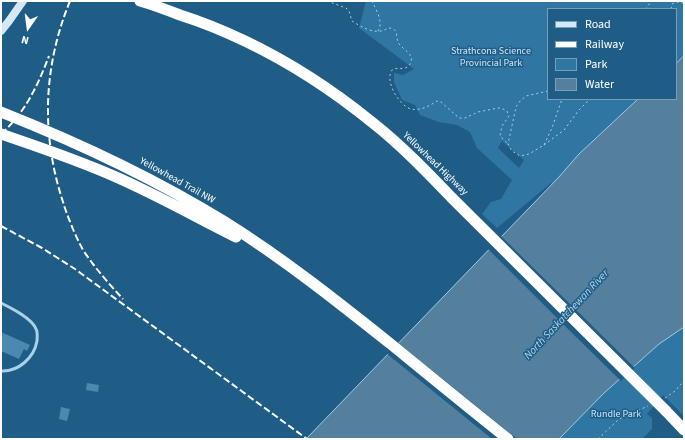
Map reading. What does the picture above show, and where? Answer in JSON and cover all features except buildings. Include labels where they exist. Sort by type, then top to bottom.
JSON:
[{"type":"highway","name":"Yellowhead Highway","points":[[140,1],[207,24],[246,41],[303,73],[354,108],[421,166],[684,430]]},
{"type":"highway","name":"Yellowhead Trail NW","points":[[1,112],[91,150],[151,180],[226,223],[276,256],[328,294],[508,439]]},
{"type":"highway","points":[[1,134],[114,176],[276,256]]},
{"type":"main road","points":[[1,30],[23,2]]},
{"type":"lane","points":[[1,303],[30,320],[36,329],[37,337],[36,346],[32,355],[25,363],[15,369],[1,371]]},
{"type":"path","points":[[327,1],[349,10],[352,21],[365,28],[378,31],[388,28],[396,31],[399,44],[410,54],[412,58],[409,66],[402,69],[393,69],[390,73],[390,79],[395,93],[399,101],[404,106],[411,109],[426,108],[437,101],[441,102],[459,118],[465,118],[478,112],[498,108],[504,109],[507,111],[509,116],[502,126],[500,136],[508,144],[512,151],[520,156],[529,154],[544,146],[564,130],[579,110],[589,100]]},
{"type":"path","points":[[372,1],[379,16],[381,26],[378,31]]},
{"type":"path","points":[[671,8],[673,3],[684,3]]},
{"type":"path","points":[[508,144],[516,107],[520,101],[526,96],[547,91]]},
{"type":"path","points":[[544,146],[562,100]]},
{"type":"path","points":[[665,398],[675,391],[684,381]]},
{"type":"path","points":[[598,439],[619,419],[652,404]]},
{"type":"green space","name":"Strathcona Science Provincial Park","points":[[366,1],[684,1],[684,56],[677,63],[677,8],[547,8],[547,100],[637,100],[579,154],[552,184],[551,183],[497,228],[482,214],[491,202],[501,199],[512,180],[477,148],[470,132],[457,125],[439,122],[420,115],[415,105],[402,100],[394,82],[394,73],[403,75],[414,69],[359,28]],"holes":[[[502,141],[524,160],[519,168],[498,148]]]},
{"type":"green space","name":"Rundle Park","points":[[684,327],[684,416],[663,395],[647,414],[652,418],[652,429],[643,438],[559,439],[604,393],[659,344]]},
{"type":"water","name":"North Saskatchewan River","points":[[684,56],[684,327],[659,344],[604,393],[559,439],[306,439],[559,177],[579,154],[637,100],[677,100],[677,63]]},
{"type":"pier","points":[[500,235],[635,368],[621,381],[487,248]]},
{"type":"pier","points":[[397,342],[517,439],[492,439],[386,353]]},
{"type":"railway","points":[[70,1],[54,51],[50,76],[48,126],[51,152],[63,202],[80,244],[107,282],[123,299]]},
{"type":"railway","points":[[1,134],[10,126],[24,108],[49,56]]},
{"type":"railway","points":[[1,226],[42,248],[75,269],[307,439]]}]
